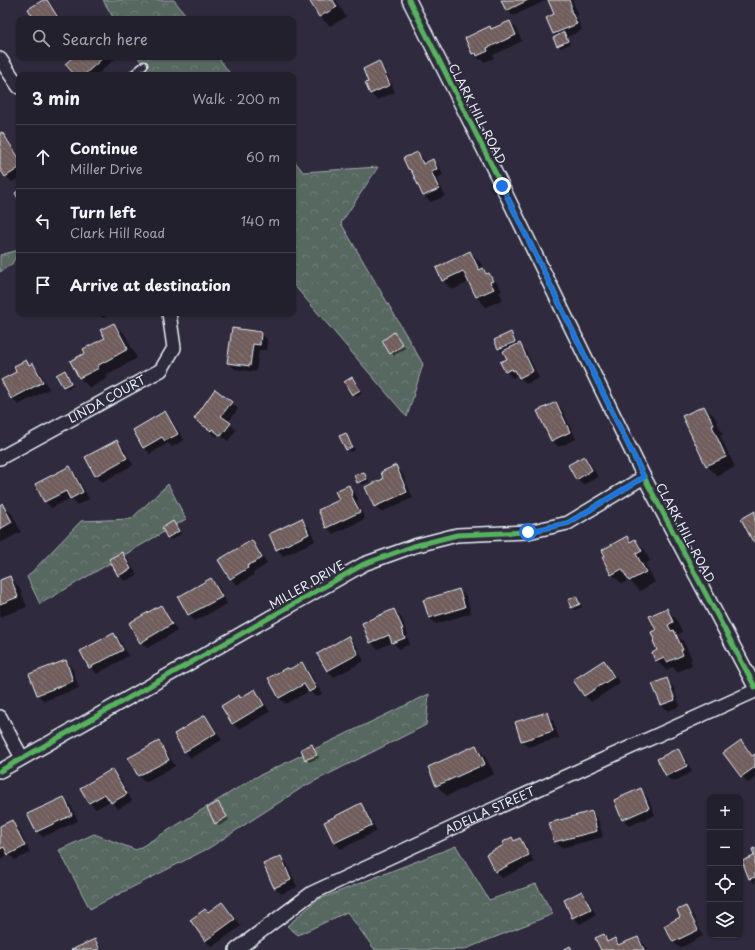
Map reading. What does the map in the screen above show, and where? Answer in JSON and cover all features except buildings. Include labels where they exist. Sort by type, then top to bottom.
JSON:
[{"type":"street","name":"CLARK HILL ROAD","points":[[409,0],[502,186],[644,477],[755,687]]},
{"type":"street","points":[[0,58],[16,82]]},
{"type":"street","name":"LINDA COURT","points":[[0,458],[161,370],[174,348],[169,316]]},
{"type":"street","name":"MILLER DRIVE","points":[[0,771],[364,564],[414,546],[457,534],[528,532],[568,523],[644,477]]},
{"type":"street","name":"ADELLA STREET","points":[[236,950],[312,893],[755,691]]},
{"type":"street","points":[[0,717],[22,758]]},
{"type":"lane","points":[[136,72],[144,65]]},
{"type":"green space","points":[[103,0],[174,0],[187,16],[112,16]]},
{"type":"green space","points":[[140,60],[220,60],[229,72],[147,72]]},
{"type":"green space","points":[[296,163],[303,172],[378,167],[341,223],[423,364],[407,417],[296,288]]},
{"type":"green space","points":[[16,251],[16,256],[12,264],[0,272],[0,255]]},
{"type":"green space","points":[[168,484],[186,519],[40,604],[27,577],[81,521],[131,519]]},
{"type":"green space","points":[[429,694],[426,725],[303,787],[209,848],[90,909],[59,850],[94,834],[136,850],[254,778]]},
{"type":"green space","points":[[456,846],[489,900],[536,884],[553,914],[463,950],[375,950],[347,912],[298,935],[287,926],[317,900]]},
{"type":"cycle path","points":[[409,0],[502,186],[644,477],[755,687]]},
{"type":"cycle path","points":[[0,771],[364,564],[414,546],[457,535],[528,532],[568,523],[644,477]]},
{"type":"route","points":[[502,186],[644,477],[568,523],[528,532]]}]
